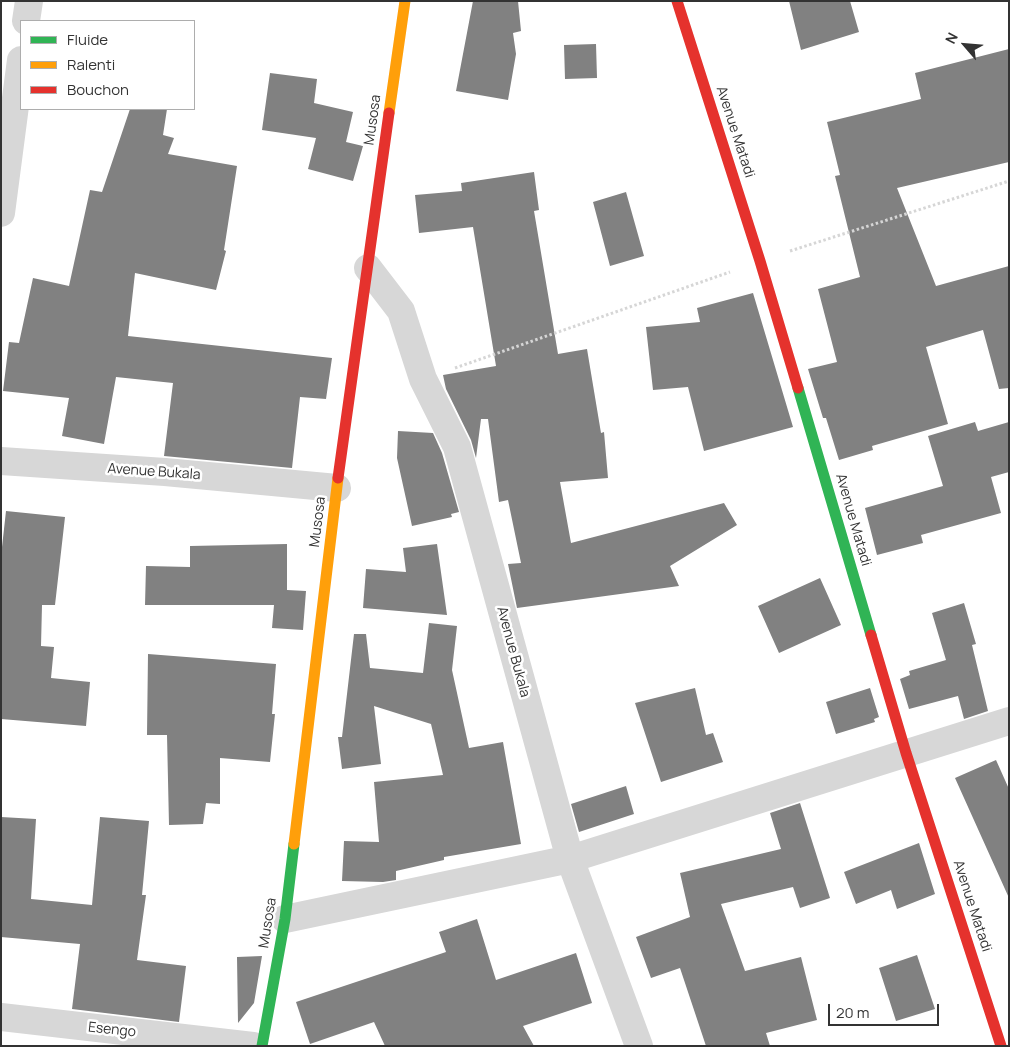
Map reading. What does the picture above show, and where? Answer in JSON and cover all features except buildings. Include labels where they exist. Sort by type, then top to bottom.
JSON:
[{"type":"street","points":[[26,20],[29,1]]},
{"type":"street","name":"Musosa","points":[[262,1046],[285,918],[337,488],[405,1]]},
{"type":"street","name":"Avenue Matadi","points":[[677,1],[760,261],[906,753],[1001,1046]]},
{"type":"street","points":[[1,213],[20,68]]},
{"type":"street","name":"Avenue Bukala","points":[[368,268],[401,311],[422,379],[457,447],[570,859],[639,1046]]},
{"type":"street","name":"Avenue Bukala","points":[[1,461],[166,472],[337,488]]},
{"type":"street","points":[[285,918],[570,859],[1009,721]]},
{"type":"street","name":"Esengo","points":[[1,1017],[253,1046]]},
{"type":"path","points":[[422,379],[760,261],[1009,181]]},
{"type":"traffic: fast","points":[[798,388],[871,635]]},
{"type":"traffic: fast","points":[[262,1046],[285,919],[294,844]]},
{"type":"traffic: slow","points":[[389,113],[405,1]]},
{"type":"traffic: slow","points":[[294,844],[338,478]]},
{"type":"traffic: jam","points":[[677,1],[760,261],[798,388]]},
{"type":"traffic: jam","points":[[338,478],[389,113]]},
{"type":"traffic: jam","points":[[871,635],[906,753],[1001,1046]]}]
